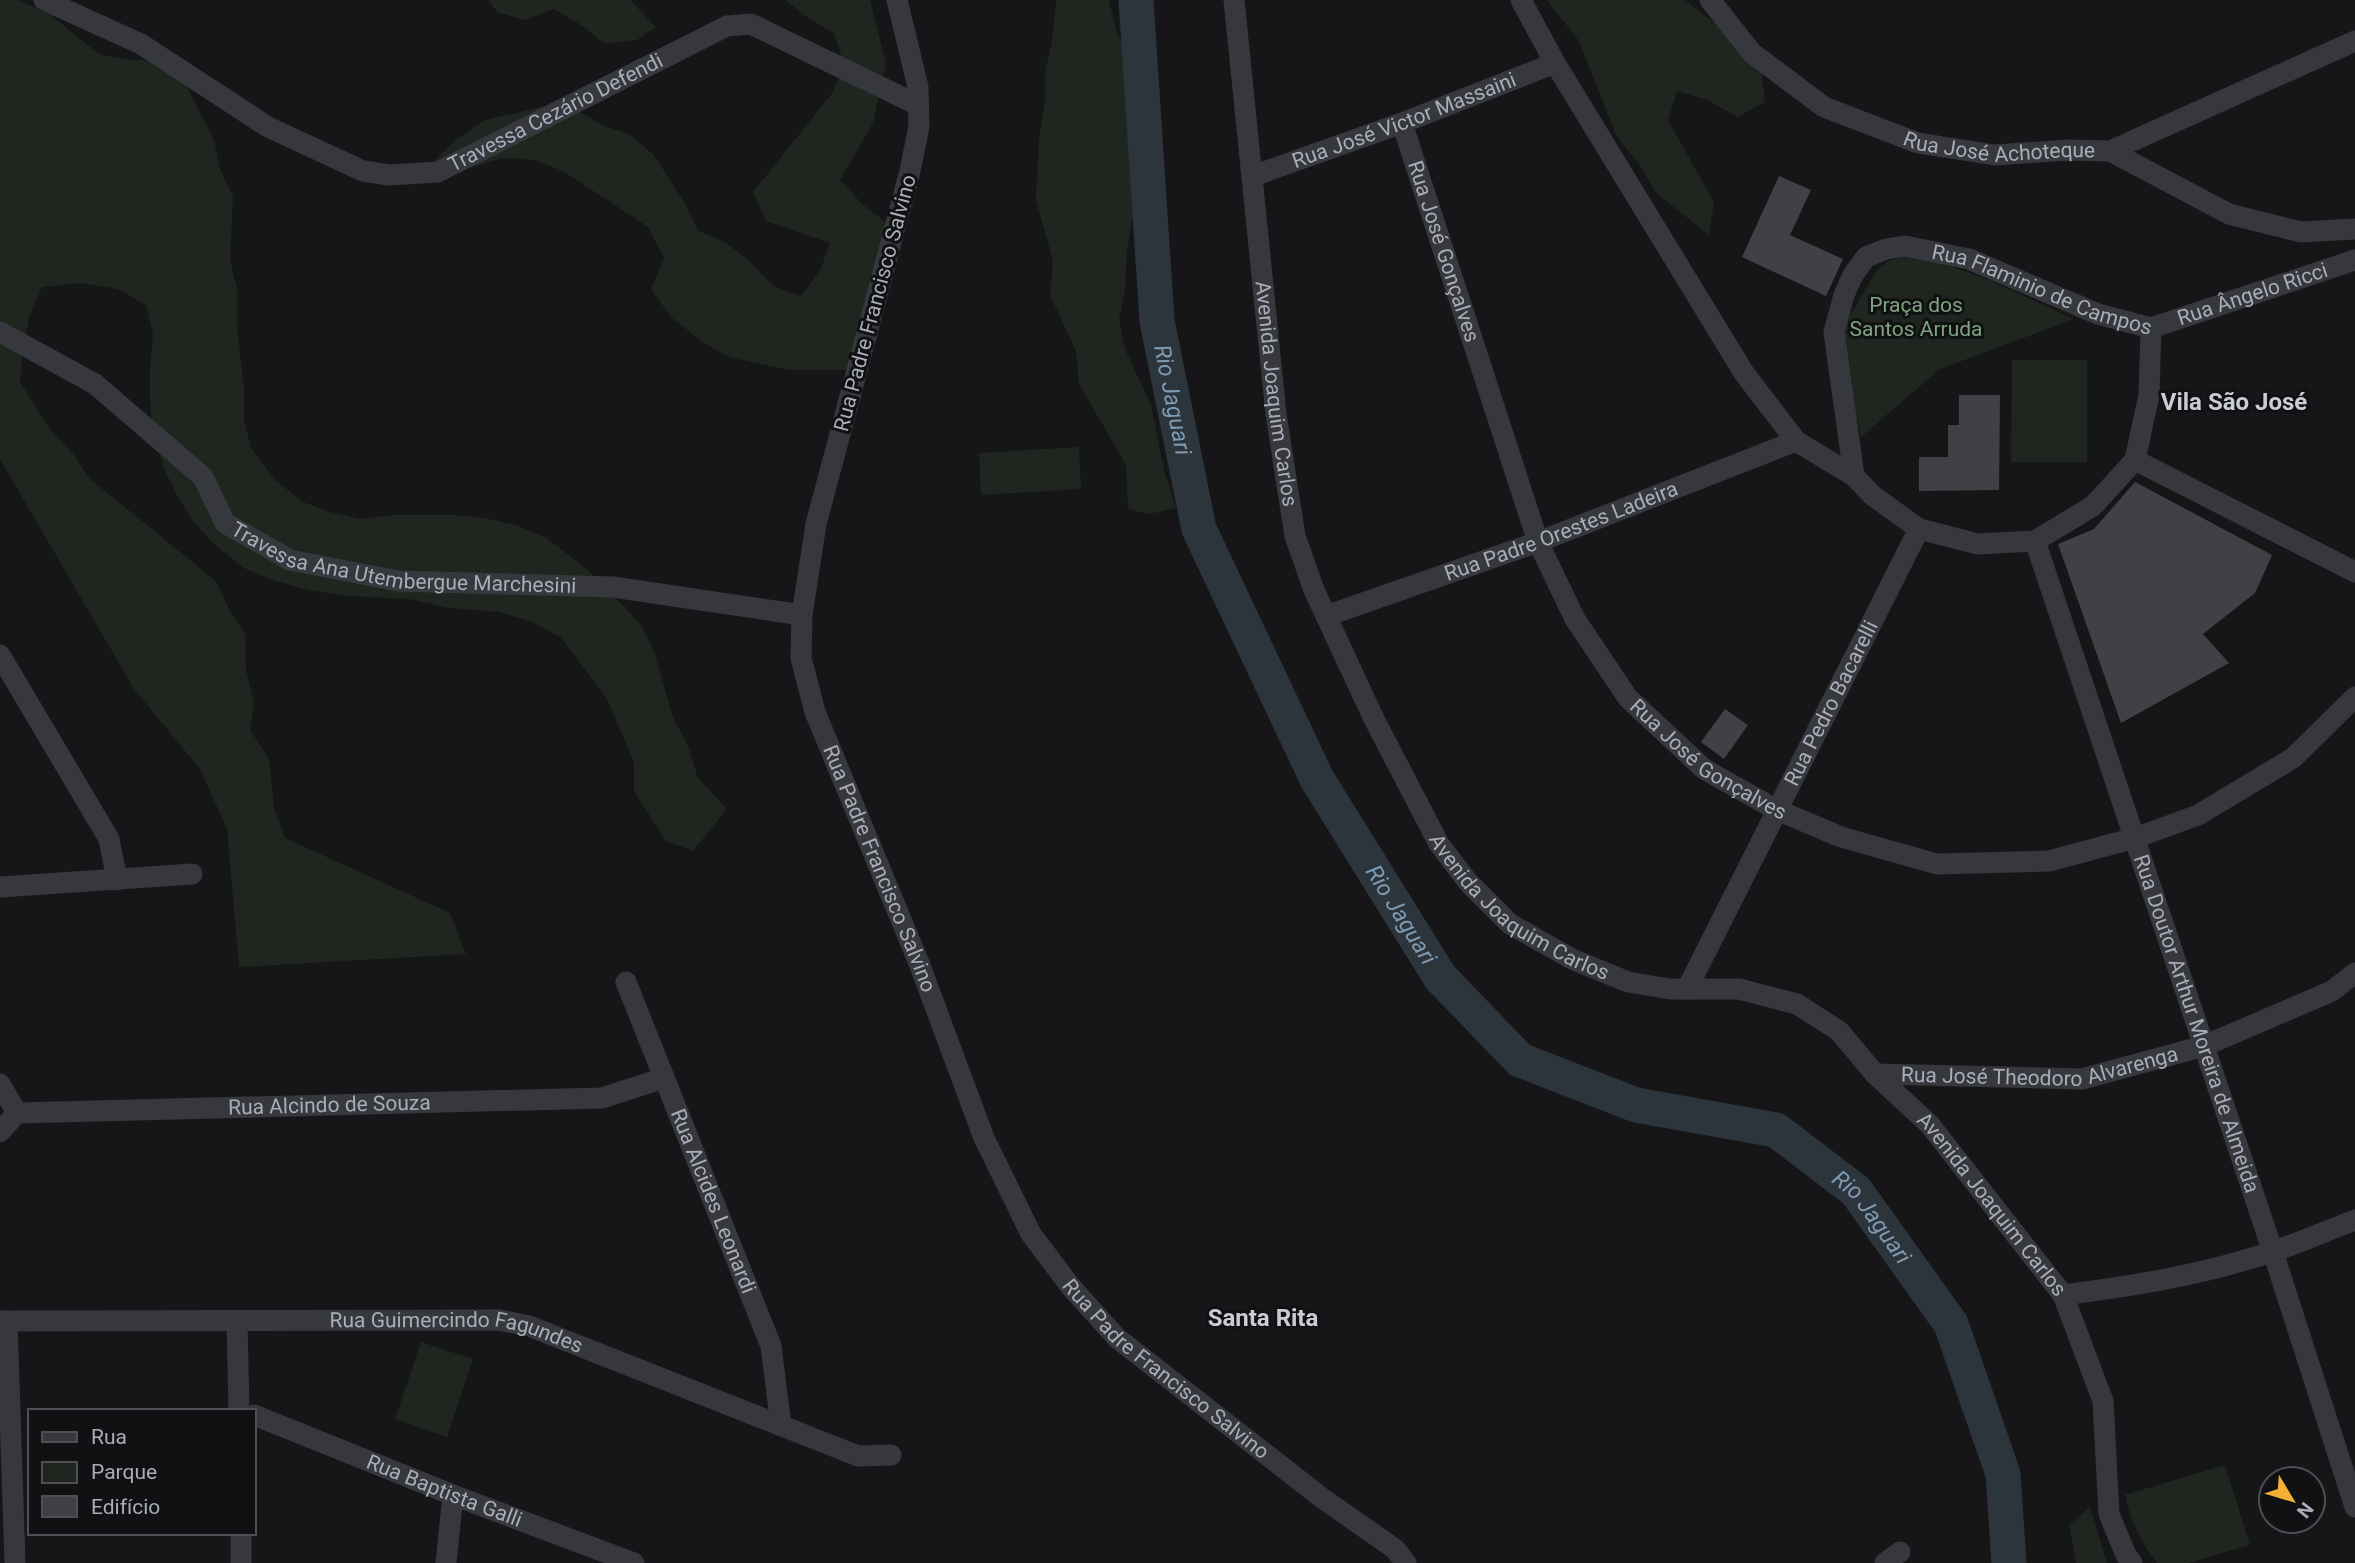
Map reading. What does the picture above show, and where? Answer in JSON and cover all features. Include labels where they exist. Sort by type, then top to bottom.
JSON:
[{"type":"street","name":"Travessa Cezário Defendi","points":[[44,0],[141,44],[268,127],[363,171],[390,176],[438,172],[727,26],[751,24],[918,105]]},
{"type":"street","name":"Rua Padre Francisco Salvino","points":[[897,0],[918,87],[919,127],[909,175],[816,524],[802,615],[801,658],[816,712],[919,963],[984,1138],[1031,1234],[1071,1287],[1117,1338],[1322,1498],[1395,1549],[1406,1563]]},
{"type":"street","name":"Avenida Joaquim Carlos","points":[[1234,0],[1276,414],[1295,536],[1314,590],[1374,719],[1439,844],[1468,882],[1510,923],[1572,959],[1628,982],[1670,989],[1739,989],[1797,1004],[1839,1031],[1875,1074],[1930,1125],[2063,1295],[2103,1401],[2109,1514],[2132,1563]]},
{"type":"street","points":[[1521,0],[1555,63],[1744,373],[1796,441],[1854,476],[1872,495],[1919,528],[1978,544],[2035,541],[2093,506],[2135,460],[2355,572]]},
{"type":"street","name":"Rua José Achoteque","points":[[1710,0],[1752,53],[1824,107],[1918,143],[1996,155],[2068,150],[2110,151],[2355,41]]},
{"type":"street","name":"Rua José Victor Massaini","points":[[1252,176],[1402,123],[1555,63]]},
{"type":"street","name":"Rua José Gonçalves","points":[[1402,123],[1538,542],[1574,619],[1628,698],[1704,769],[1777,810],[1841,837],[1937,864],[2049,861],[2134,838],[2198,815],[2293,758],[2355,697]]},
{"type":"street","points":[[2110,151],[2229,214],[2301,232],[2355,229]]},
{"type":"street","name":"Rua Flaminio de Campos","points":[[1854,476],[1835,332],[1837,314],[1853,275],[1866,257],[1886,249],[1905,246],[1969,259],[2098,314],[2151,328],[2149,395],[2135,460]]},
{"type":"street","name":"Rua Ângelo Ricci","points":[[2151,328],[2355,260]]},
{"type":"street","name":"Travessa Ana Utembergue Marchesini","points":[[0,332],[94,384],[203,477],[225,523],[290,561],[398,581],[612,587],[802,615]]},
{"type":"street","name":"Rua Padre Orestes Ladeira","points":[[1326,616],[1538,542],[1796,441]]},
{"type":"street","name":"Rua Pedro Bacarelli","points":[[1686,989],[1919,528]]},
{"type":"street","name":"Rua Doutor Arthur Moreira de Almeida","points":[[2035,541],[2273,1252],[2355,1507]]},
{"type":"street","points":[[0,655],[109,839],[117,880]]},
{"type":"street","points":[[0,887],[192,874]]},
{"type":"street","name":"Rua José Theodoro Alvarenga","points":[[1875,1074],[2082,1079],[2204,1046],[2332,991],[2355,973]]},
{"type":"street","name":"Rua Alcides Leonardi","points":[[626,982],[771,1346],[780,1426]]},
{"type":"street","name":"Rua Alcindo de Souza","points":[[17,1113],[602,1098],[664,1078]]},
{"type":"street","points":[[0,1084],[17,1113],[0,1132]]},
{"type":"street","points":[[2063,1295],[2134,1285],[2197,1272],[2273,1252],[2355,1220]]},
{"type":"street","name":"Rua Guimercindo Fagundes","points":[[4,1321],[499,1320],[529,1326],[858,1456],[891,1455]]},
{"type":"street","points":[[4,1321],[15,1563]]},
{"type":"street","points":[[237,1322],[243,1409]]},
{"type":"street","name":"Rua Baptista Galli","points":[[256,1417],[634,1563]]},
{"type":"street","points":[[446,1563],[453,1495]]},
{"type":"street","points":[[241,1535],[241,1563]]},
{"type":"green space","points":[[0,0],[17,0],[48,13],[99,54],[129,60],[159,60],[184,81],[214,140],[220,169],[233,197],[230,260],[237,289],[244,419],[251,448],[274,479],[303,502],[360,519],[393,515],[452,515],[485,518],[516,525],[547,538],[597,578],[642,626],[655,654],[672,715],[688,746],[698,778],[727,809],[693,851],[666,841],[634,791],[634,762],[607,699],[561,638],[533,622],[499,612],[449,608],[409,599],[346,596],[275,581],[244,568],[215,545],[193,521],[177,496],[164,468],[154,436],[150,403],[153,334],[146,305],[118,289],[81,283],[42,287],[29,318],[20,382],[51,431],[74,455],[90,479],[216,581],[229,609],[245,633],[246,670],[254,703],[250,730],[269,759],[274,808],[285,838],[450,913],[466,954],[239,967],[227,829],[200,769],[134,689],[0,459]]},
{"type":"green space","points":[[488,0],[630,0],[656,27],[637,40],[605,44],[554,9],[525,20],[497,12]]},
{"type":"green space","points":[[786,0],[870,0],[886,63],[873,123],[840,180],[862,204],[888,224],[891,286],[859,370],[788,370],[728,357],[700,340],[671,317],[651,289],[664,258],[648,227],[563,171],[535,160],[502,158],[470,168],[433,162],[457,139],[485,120],[542,107],[572,107],[600,124],[628,134],[653,154],[685,203],[698,231],[725,242],[750,262],[773,286],[800,296],[820,271],[830,243],[766,221],[753,192],[833,92],[844,64],[834,33],[805,16]]},
{"type":"green space","points":[[1056,0],[1109,0],[1117,34],[1133,59],[1130,151],[1133,213],[1119,320],[1125,349],[1151,405],[1164,470],[1176,508],[1149,514],[1128,509],[1126,465],[1079,384],[1076,351],[1050,295],[1053,261],[1036,201],[1045,72],[1052,41]]},
{"type":"green space","points":[[1547,0],[1685,0],[1733,38],[1761,69],[1765,102],[1738,117],[1707,100],[1677,91],[1668,120],[1714,202],[1709,235],[1655,192],[1640,165],[1614,130],[1579,41]]},
{"type":"green space","name":"Praça dos Santos Arruda","points":[[1902,256],[1941,263],[1987,279],[2074,319],[1940,369],[1861,437],[1851,394],[1842,329],[1877,270],[1888,261]]},
{"type":"green space","points":[[2012,360],[2087,360],[2087,462],[2011,462]]},
{"type":"green space","points":[[1079,447],[1081,489],[981,495],[979,453]]},
{"type":"green space","points":[[421,1342],[473,1359],[447,1437],[395,1419]]},
{"type":"green space","points":[[2225,1465],[2250,1545],[2188,1563],[2157,1563],[2137,1531],[2125,1495]]},
{"type":"green space","points":[[2090,1507],[2107,1563],[2076,1563],[2069,1525]]},
{"type":"building","points":[[1779,176],[1811,190],[1790,235],[1843,259],[1826,296],[1742,257]]},
{"type":"building","points":[[1959,395],[2000,395],[1999,490],[1919,491],[1919,457],[1948,457],[1948,425],[1959,425]]},
{"type":"building","points":[[2135,482],[2272,555],[2255,593],[2203,634],[2229,663],[2121,723],[2058,544],[2094,529]]},
{"type":"building","points":[[1725,709],[1748,725],[1724,759],[1701,742]]},
{"type":"waterway","name":"Rio Jaguari","points":[[1136,0],[1157,321],[1199,529],[1317,779],[1440,977],[1520,1060],[1636,1105],[1776,1130],[1856,1191],[1951,1324],[2003,1474],[2009,1563]]},
{"type":"district","name":"Vila São José","points":[[2234,402]]},
{"type":"district","name":"Santa Rita","points":[[1263,1318]]}]
